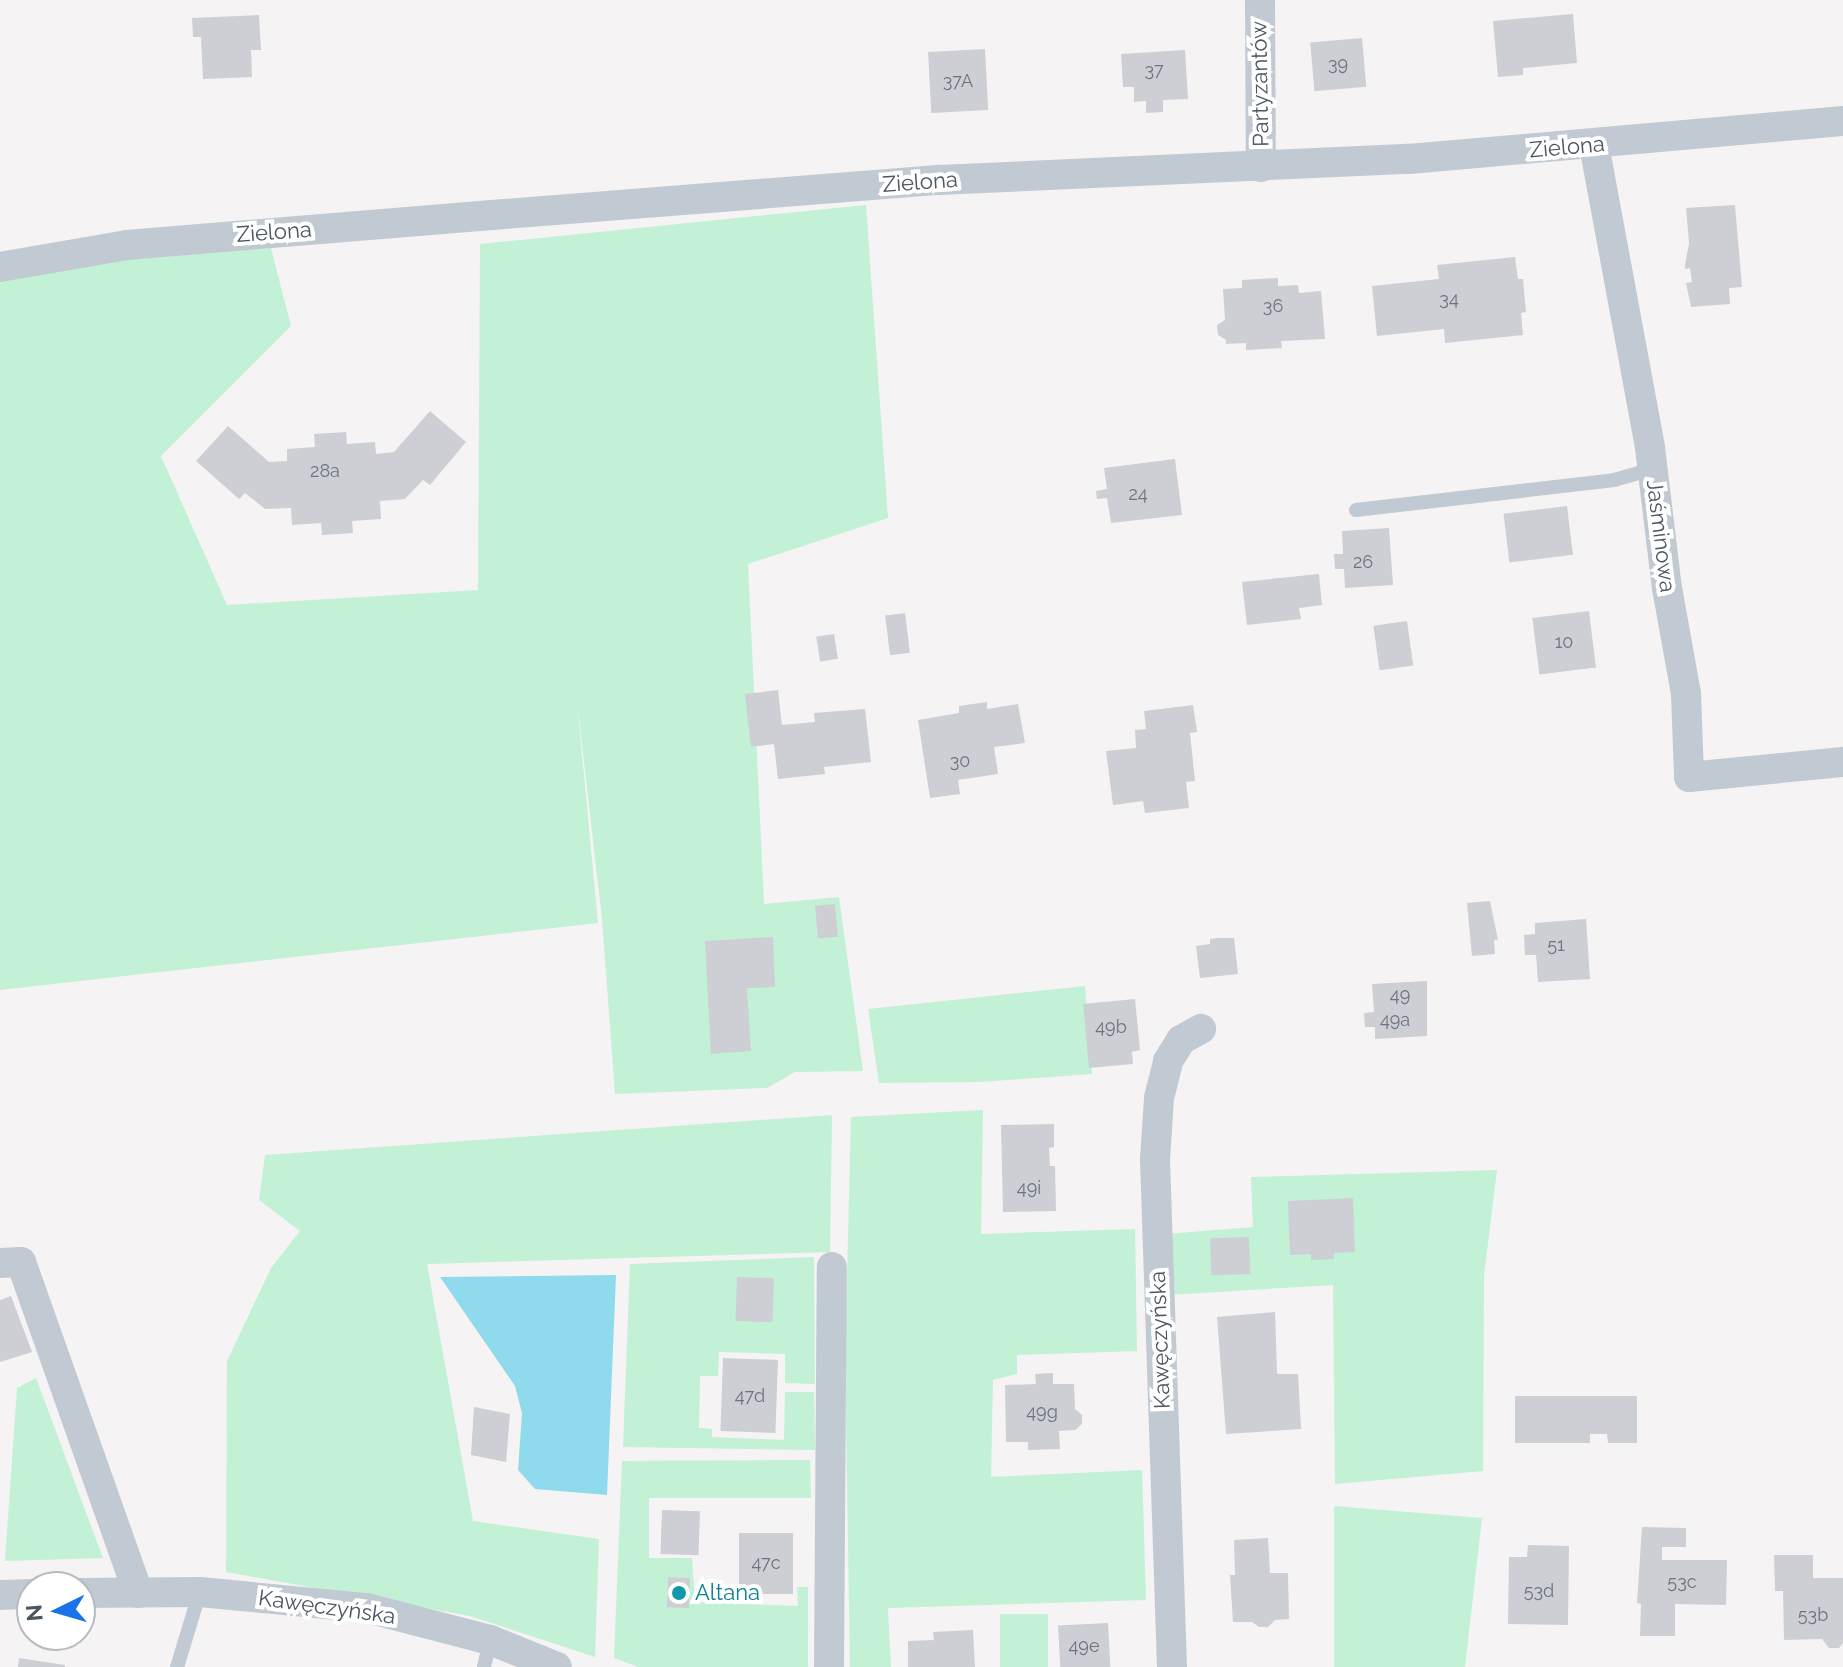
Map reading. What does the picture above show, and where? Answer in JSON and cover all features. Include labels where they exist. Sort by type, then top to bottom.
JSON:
[{"type":"street","name":"Partyzantów","points":[[1260,0],[1261,167]]},
{"type":"street","name":"Zielona","points":[[0,267],[127,245],[477,216],[939,180],[1261,167],[1594,145],[1843,121]]},
{"type":"street","name":"Jaśminowa","points":[[1594,145],[1653,469],[1667,588],[1686,694],[1689,777],[1843,762]]},
{"type":"street","name":"Kawęczyńska","points":[[1172,1667],[1155,1160],[1159,1098],[1168,1061],[1181,1040],[1201,1029]]},
{"type":"street","points":[[0,1263],[21,1262],[138,1593]]},
{"type":"street","points":[[829,1667],[832,1267]]},
{"type":"street","name":"Kawęczyńska","points":[[96,1593],[200,1592],[367,1608],[487,1654],[557,1667]]},
{"type":"lane","points":[[1356,510],[1614,480],[1653,469]]},
{"type":"lane","points":[[177,1667],[200,1592]]},
{"type":"green space","points":[[866,205],[888,518],[748,564],[764,904],[839,897],[863,1071],[795,1072],[767,1088],[615,1094],[602,919],[577,701],[598,923],[0,990],[0,279],[40,267],[271,248],[291,326],[161,456],[227,605],[478,590],[480,244]]},
{"type":"green space","points":[[1085,986],[1092,1074],[979,1082],[879,1083],[868,1009]]},
{"type":"green space","points":[[983,1110],[981,1234],[1135,1229],[1137,1351],[1017,1355],[1017,1374],[993,1380],[991,1477],[1142,1470],[1146,1600],[888,1608],[891,1667],[850,1667],[845,1359],[851,1117]]},
{"type":"green space","points":[[832,1115],[830,1252],[427,1264],[473,1521],[599,1539],[595,1657],[470,1616],[226,1572],[227,1361],[271,1268],[300,1231],[259,1200],[265,1155]]},
{"type":"green space","points":[[1497,1170],[1484,1276],[1483,1471],[1335,1484],[1333,1285],[1167,1295],[1166,1234],[1253,1227],[1251,1177]]},
{"type":"green space","points":[[814,1257],[815,1384],[785,1383],[785,1354],[719,1352],[718,1376],[700,1376],[699,1428],[712,1429],[712,1437],[784,1440],[785,1392],[814,1392],[815,1450],[623,1447],[630,1264]]},
{"type":"green space","points":[[36,1378],[103,1558],[5,1561],[17,1388]]},
{"type":"green space","points":[[810,1460],[811,1498],[649,1498],[649,1558],[692,1558],[695,1602],[798,1606],[797,1587],[808,1587],[808,1667],[638,1667],[614,1658],[622,1461]]},
{"type":"green space","points":[[1334,1506],[1482,1518],[1465,1667],[1334,1667]]},
{"type":"green space","points":[[1000,1614],[1048,1614],[1048,1667],[1000,1667]]},
{"type":"water","points":[[616,1275],[607,1495],[535,1489],[518,1470],[522,1413],[515,1386],[440,1277]]},
{"type":"building","points":[[1573,14],[1577,63],[1523,68],[1523,75],[1498,77],[1493,21]]},
{"type":"building","points":[[259,15],[261,50],[251,50],[252,77],[203,79],[201,37],[193,37],[192,18]]},
{"type":"building","points":[[1362,38],[1366,87],[1314,91],[1310,43]]},
{"type":"building","points":[[985,49],[988,110],[931,113],[928,52]]},
{"type":"building","points":[[1185,50],[1188,99],[1163,100],[1163,112],[1146,113],[1146,101],[1134,102],[1134,87],[1123,87],[1121,54]]},
{"type":"building","points":[[1735,205],[1742,287],[1729,288],[1730,304],[1691,307],[1686,283],[1692,282],[1690,268],[1685,269],[1689,243],[1686,208]]},
{"type":"building","points":[[1515,257],[1518,279],[1523,279],[1526,312],[1521,313],[1523,335],[1445,343],[1444,329],[1377,336],[1372,286],[1439,279],[1437,265]]},
{"type":"building","points":[[1278,278],[1278,286],[1298,285],[1299,293],[1321,291],[1325,339],[1281,341],[1282,348],[1246,350],[1246,343],[1226,344],[1226,340],[1218,335],[1217,325],[1225,320],[1223,289],[1242,288],[1242,280]]},
{"type":"building","points":[[430,411],[466,442],[430,485],[423,480],[405,499],[380,501],[381,519],[352,521],[353,533],[322,535],[321,523],[292,525],[291,508],[265,509],[245,493],[239,499],[196,461],[228,426],[269,462],[287,461],[287,449],[315,447],[314,434],[346,432],[347,444],[375,442],[376,454],[394,452]]},
{"type":"building","points":[[1175,459],[1182,515],[1111,523],[1107,498],[1097,499],[1096,491],[1107,489],[1104,468]]},
{"type":"building","points":[[1567,506],[1573,555],[1509,562],[1503,514]]},
{"type":"building","points":[[1389,528],[1393,585],[1345,588],[1344,569],[1335,569],[1334,554],[1343,554],[1342,531]]},
{"type":"building","points":[[1319,574],[1322,605],[1299,608],[1301,619],[1247,625],[1242,582]]},
{"type":"building","points":[[1589,611],[1596,668],[1539,675],[1532,618]]},
{"type":"building","points":[[905,613],[910,653],[890,655],[885,615]]},
{"type":"building","points":[[1407,621],[1413,666],[1380,670],[1373,626]]},
{"type":"building","points":[[834,634],[838,659],[820,662],[816,637]]},
{"type":"building","points":[[778,690],[782,725],[815,722],[814,713],[865,709],[871,762],[824,767],[825,774],[778,779],[774,744],[751,747],[745,694]]},
{"type":"building","points":[[987,702],[987,709],[1018,704],[1025,743],[994,747],[998,774],[958,780],[960,794],[930,798],[918,720],[959,713],[959,706]]},
{"type":"building","points":[[1193,705],[1197,732],[1190,733],[1195,781],[1186,782],[1189,808],[1145,813],[1143,801],[1113,805],[1106,751],[1136,748],[1135,730],[1146,729],[1144,711]]},
{"type":"building","points":[[1490,901],[1498,940],[1494,940],[1495,954],[1472,956],[1467,903]]},
{"type":"building","points":[[835,904],[838,937],[818,939],[815,906]]},
{"type":"building","points":[[1586,919],[1590,979],[1538,982],[1536,955],[1525,955],[1524,935],[1535,934],[1535,923]]},
{"type":"building","points":[[773,937],[775,987],[747,988],[751,1051],[711,1054],[705,941]]},
{"type":"building","points":[[1234,938],[1238,974],[1200,978],[1196,946],[1210,944],[1210,939]]},
{"type":"building","points":[[1427,981],[1427,1036],[1375,1039],[1375,1027],[1365,1027],[1364,1013],[1374,1012],[1372,984]]},
{"type":"building","points":[[1135,999],[1140,1050],[1132,1052],[1133,1064],[1089,1068],[1083,1004]]},
{"type":"building","points":[[1054,1124],[1054,1147],[1049,1148],[1050,1166],[1055,1166],[1056,1211],[1003,1212],[1001,1125]]},
{"type":"building","points":[[1353,1198],[1355,1252],[1334,1253],[1334,1259],[1311,1260],[1311,1254],[1290,1255],[1288,1201]]},
{"type":"building","points":[[1249,1237],[1250,1274],[1211,1275],[1210,1238]]},
{"type":"building","points":[[737,1277],[774,1278],[772,1322],[735,1321]]},
{"type":"building","points":[[11,1296],[32,1352],[0,1362],[0,1300]]},
{"type":"building","points":[[1275,1312],[1277,1374],[1298,1374],[1301,1429],[1226,1434],[1217,1317]]},
{"type":"building","points":[[723,1358],[778,1360],[775,1433],[720,1431]]},
{"type":"building","points":[[1053,1373],[1053,1384],[1074,1384],[1075,1409],[1082,1415],[1082,1424],[1075,1430],[1059,1431],[1060,1449],[1028,1450],[1028,1442],[1006,1442],[1005,1385],[1036,1384],[1035,1374]]},
{"type":"building","points":[[1515,1396],[1637,1396],[1637,1443],[1608,1443],[1607,1434],[1590,1434],[1590,1443],[1515,1443]]},
{"type":"building","points":[[474,1407],[510,1414],[506,1462],[471,1455]]},
{"type":"building","points":[[662,1510],[700,1511],[698,1555],[660,1554]]},
{"type":"building","points":[[1642,1527],[1686,1528],[1686,1547],[1662,1547],[1662,1560],[1727,1560],[1726,1605],[1675,1604],[1675,1636],[1640,1636],[1641,1604],[1637,1603]]},
{"type":"building","points":[[739,1533],[793,1533],[793,1594],[739,1594]]},
{"type":"building","points":[[1268,1538],[1270,1573],[1288,1573],[1289,1619],[1275,1620],[1268,1627],[1259,1627],[1252,1622],[1233,1622],[1230,1575],[1235,1575],[1234,1540]]},
{"type":"building","points":[[1528,1545],[1569,1546],[1568,1625],[1508,1624],[1509,1557],[1527,1557]]},
{"type":"building","points":[[1774,1555],[1813,1555],[1813,1578],[1843,1578],[1843,1643],[1839,1648],[1829,1648],[1822,1639],[1784,1640],[1783,1591],[1775,1591]]},
{"type":"building","name":"Altana","points":[[668,1577],[690,1578],[689,1608],[667,1607]]},
{"type":"building","points":[[1108,1623],[1110,1667],[1060,1667],[1058,1626]]},
{"type":"building","points":[[973,1630],[975,1667],[908,1667],[908,1641],[934,1640],[933,1632]]},
{"type":"building","points":[[19,1658],[65,1665],[65,1667],[18,1667]]},
{"type":"place","name":"Altana","points":[[679,1593]]}]
